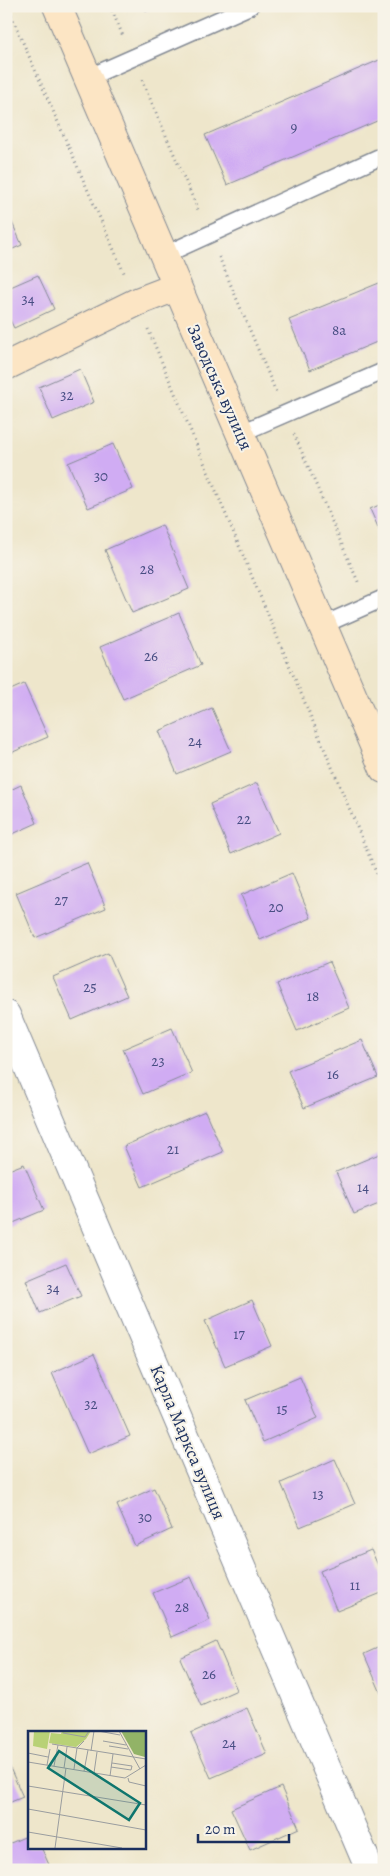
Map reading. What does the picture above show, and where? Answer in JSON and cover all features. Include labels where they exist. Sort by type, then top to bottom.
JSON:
[{"type":"street","name":"Заводська вулиця","points":[[57,6],[162,256],[241,433],[384,768]]},
{"type":"street","points":[[6,366],[137,302],[176,287]]},
{"type":"street","name":"Карла Маркса вулиця","points":[[6,1015],[370,1870]]},
{"type":"lane","points":[[87,78],[250,6]]},
{"type":"lane","points":[[162,256],[384,155]]},
{"type":"lane","points":[[241,433],[384,371]]},
{"type":"lane","points":[[323,625],[384,598]]},
{"type":"path","points":[[7,6],[137,302],[384,891]]},
{"type":"path","points":[[110,6],[384,640]]},
{"type":"building","points":[[144,6],[156,6],[146,11]]},
{"type":"building","points":[[384,58],[384,118],[227,185],[205,135]]},
{"type":"building","points":[[6,209],[22,245],[6,252]]},
{"type":"building","points":[[38,275],[54,309],[14,328],[6,312],[6,289]]},
{"type":"building","points":[[384,281],[384,339],[310,370],[289,320]]},
{"type":"building","points":[[80,369],[94,402],[53,420],[39,387]]},
{"type":"building","points":[[113,444],[133,489],[88,508],[68,463]]},
{"type":"building","points":[[384,503],[384,541],[370,509]]},
{"type":"building","points":[[162,525],[189,589],[132,613],[105,550]]},
{"type":"building","points":[[179,613],[201,665],[123,699],[100,647]]},
{"type":"building","points":[[24,684],[48,737],[6,755],[6,692]]},
{"type":"building","points":[[212,708],[231,751],[177,774],[159,731]]},
{"type":"building","points":[[257,783],[279,833],[231,854],[210,804]]},
{"type":"building","points":[[21,785],[37,823],[6,837],[6,792]]},
{"type":"building","points":[[87,863],[106,908],[35,938],[16,893]]},
{"type":"building","points":[[292,873],[311,918],[260,940],[241,895]]},
{"type":"building","points":[[108,953],[127,996],[72,1020],[53,977]]},
{"type":"building","points":[[329,962],[349,1008],[297,1031],[277,984]]},
{"type":"building","points":[[172,1028],[192,1073],[143,1094],[123,1049]]},
{"type":"building","points":[[362,1040],[378,1077],[304,1108],[288,1071]]},
{"type":"building","points":[[205,1111],[223,1152],[142,1187],[124,1146]]},
{"type":"building","points":[[384,1152],[384,1202],[354,1214],[336,1172]]},
{"type":"building","points":[[24,1164],[44,1210],[6,1226],[6,1171]]},
{"type":"building","points":[[66,1263],[81,1296],[40,1313],[26,1280]]},
{"type":"building","points":[[252,1300],[272,1346],[225,1366],[205,1321]]},
{"type":"building","points":[[94,1354],[130,1436],[88,1454],[52,1373]]},
{"type":"building","points":[[300,1377],[318,1418],[263,1442],[245,1400]]},
{"type":"building","points":[[335,1459],[355,1504],[300,1527],[281,1483]]},
{"type":"building","points":[[154,1488],[172,1529],[135,1546],[117,1505]]},
{"type":"building","points":[[371,1550],[384,1578],[384,1592],[337,1611],[320,1571]]},
{"type":"building","points":[[191,1577],[210,1620],[172,1637],[153,1593]]},
{"type":"building","points":[[216,1641],[237,1690],[201,1706],[180,1658]]},
{"type":"building","points":[[384,1645],[384,1700],[364,1654]]},
{"type":"building","points":[[247,1708],[267,1754],[211,1778],[191,1733]]},
{"type":"building","points":[[6,1759],[23,1797],[6,1804]]},
{"type":"building","points":[[281,1787],[299,1828],[250,1850],[231,1809]]},
{"type":"building","points":[[28,1835],[28,1848],[41,1848],[50,1867],[44,1870],[6,1870],[6,1845]]}]
